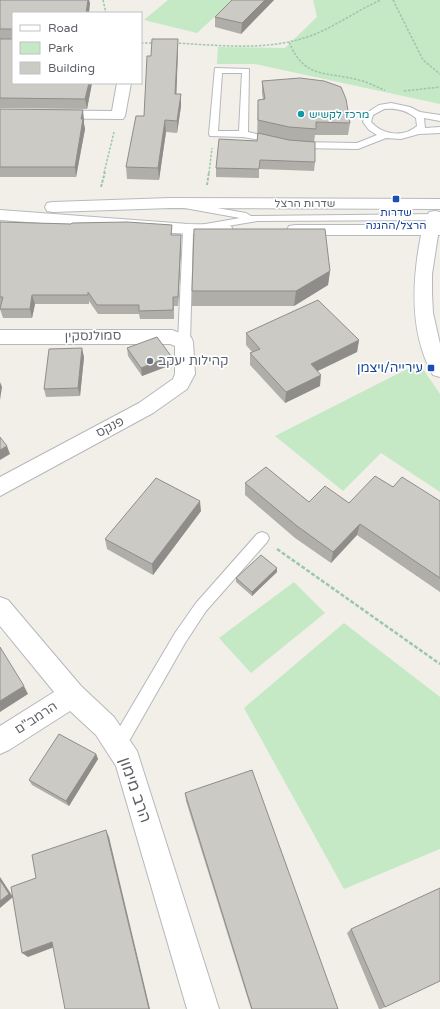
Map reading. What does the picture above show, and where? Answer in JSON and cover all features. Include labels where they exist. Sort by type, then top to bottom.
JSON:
[{"type":"main road","points":[[0,114],[118,116],[124,84]]},
{"type":"main road","name":"שדרות הרצל","points":[[0,210],[97,205],[205,203],[437,217]]},
{"type":"main road","name":"שדרות הרצל","points":[[0,215],[188,230],[437,217]]},
{"type":"main road","points":[[437,217],[423,266],[422,302],[427,330],[440,370]]},
{"type":"main road","name":"סמולנסקין","points":[[0,337],[155,336],[172,337],[184,342]]},
{"type":"main road","name":"פנקס","points":[[0,486],[146,408],[180,384],[185,374],[184,342]]},
{"type":"main road","name":"הרב מימון","points":[[0,608],[72,695],[105,726],[128,760],[203,1009]]},
{"type":"main road","name":"הרמב\"ם","points":[[0,741],[72,695]]},
{"type":"lane","points":[[244,134],[246,71],[218,70],[213,134],[244,134],[285,143],[325,147],[358,146],[385,135]]},
{"type":"lane","points":[[440,118],[416,114],[401,107],[382,107],[375,110],[368,117],[367,122],[376,132],[385,135],[402,136],[417,132],[440,130]]},
{"type":"lane","points":[[416,114],[422,124],[417,132]]},
{"type":"lane","name":"שדרות הרצל","points":[[170,203],[257,218]]},
{"type":"lane","name":"שדרות הרצל","points":[[188,230],[257,218],[437,217]]},
{"type":"lane","points":[[184,342],[188,230]]},
{"type":"lane","points":[[118,746],[180,638],[201,607],[262,538]]},
{"type":"path","points":[[103,0],[106,12]]},
{"type":"path","points":[[171,43],[268,44],[289,42],[316,34],[381,0]]},
{"type":"path","points":[[393,0],[400,9],[423,62],[440,74]]},
{"type":"path","points":[[289,42],[293,54],[302,65],[309,70],[323,75],[357,79],[376,88],[387,90]]},
{"type":"path","points":[[142,43],[156,43]]},
{"type":"path","points":[[398,91],[440,87]]},
{"type":"path","points":[[97,205],[118,116]]},
{"type":"path","points":[[205,203],[213,134]]},
{"type":"path","points":[[262,538],[440,664]]},
{"type":"green space","points":[[168,0],[233,0],[197,33],[144,20]]},
{"type":"green space","points":[[313,0],[440,0],[440,104],[255,64],[217,64],[218,47],[285,48],[317,17]]},
{"type":"green space","points":[[419,363],[440,394],[440,492],[381,453],[343,491],[275,436]]},
{"type":"green space","points":[[294,582],[325,613],[251,673],[219,638]]},
{"type":"green space","points":[[344,623],[440,697],[440,849],[344,889],[244,708]]},
{"type":"building","points":[[0,0],[88,0],[86,12],[12,12],[12,29],[0,29]]},
{"type":"building","points":[[232,0],[265,0],[242,23],[215,17]]},
{"type":"building","points":[[0,39],[12,39],[12,84],[89,84],[85,99],[0,98]]},
{"type":"building","points":[[152,39],[178,39],[175,94],[181,94],[177,121],[165,120],[158,168],[126,167],[136,116],[144,116],[147,56],[151,56]]},
{"type":"building","name":"מרכז לקשיש","points":[[300,78],[324,81],[341,87],[346,99],[350,123],[316,122],[316,129],[289,127],[258,120],[258,100],[265,99],[262,81]]},
{"type":"building","points":[[0,109],[83,110],[81,119],[83,119],[75,167],[0,167]]},
{"type":"building","points":[[258,133],[289,140],[315,142],[315,162],[260,160],[259,169],[216,168],[219,139],[257,141]]},
{"type":"building","points":[[0,222],[71,224],[127,222],[172,225],[171,235],[181,235],[178,297],[173,297],[173,310],[139,311],[139,305],[97,305],[88,292],[88,295],[32,295],[30,309],[0,309],[3,297],[0,297]]},
{"type":"building","points":[[194,229],[325,229],[330,271],[296,291],[192,291]]},
{"type":"building","points":[[318,300],[359,340],[311,364],[321,375],[286,392],[250,353],[260,349],[246,333]]},
{"type":"building","points":[[157,337],[171,356],[141,368],[127,348]]},
{"type":"building","points":[[82,348],[78,388],[44,389],[49,349]]},
{"type":"building","points":[[0,437],[7,446],[0,450]]},
{"type":"building","points":[[266,467],[309,502],[325,486],[349,503],[375,476],[393,487],[402,477],[440,501],[440,578],[360,524],[333,552],[297,526],[245,483]]},
{"type":"building","points":[[156,478],[200,501],[152,564],[105,539]]},
{"type":"building","points":[[261,555],[277,568],[252,592],[236,578]]},
{"type":"building","points":[[0,647],[24,686],[0,701]]},
{"type":"building","points":[[59,734],[96,754],[66,801],[29,780]]},
{"type":"building","points":[[252,770],[338,1009],[252,1009],[185,793]]},
{"type":"building","points":[[106,830],[149,1009],[65,1009],[52,942],[22,953],[11,887],[36,878],[32,855]]},
{"type":"building","points":[[0,880],[9,894],[0,901]]},
{"type":"building","points":[[440,888],[440,981],[385,1007],[351,929]]},
{"type":"place","name":"מרכז לקשיש","points":[[301,114]]},
{"type":"place","name":"שדרות הרצל/ההגנה","points":[[396,199]]},
{"type":"place","name":"קהילות יעקב","points":[[150,361]]},
{"type":"place","name":"עירייה/ויצמן","points":[[431,368]]}]
